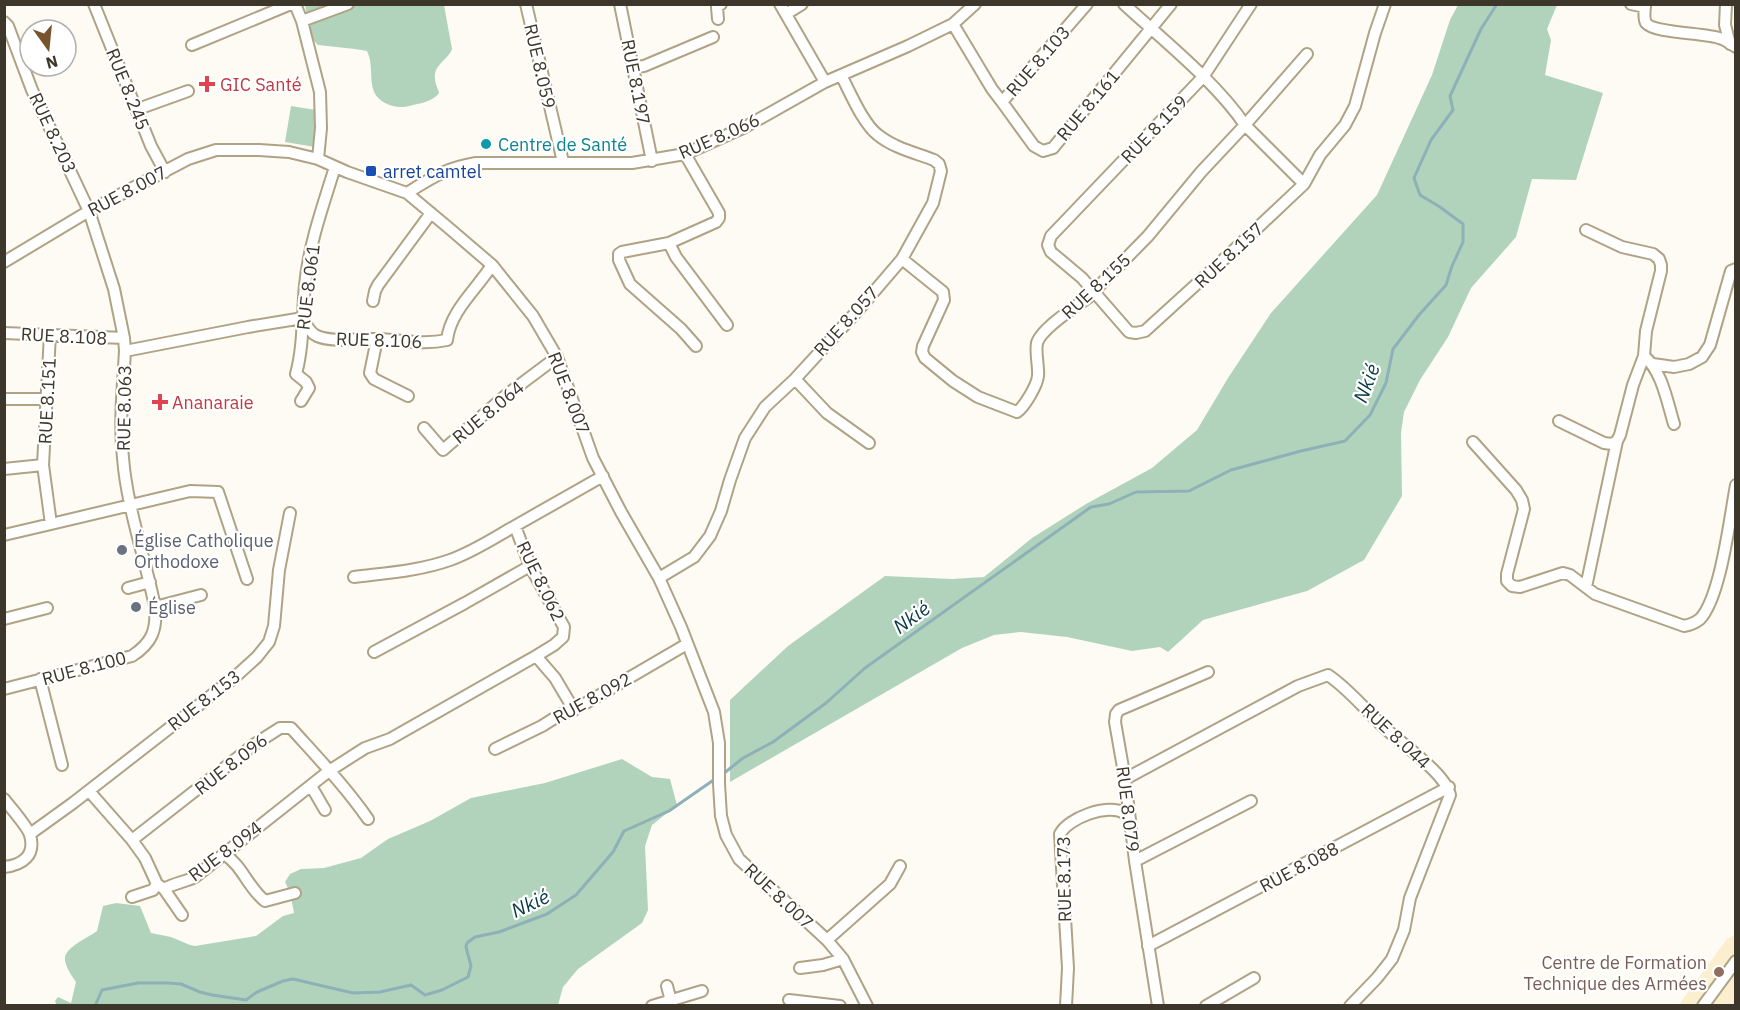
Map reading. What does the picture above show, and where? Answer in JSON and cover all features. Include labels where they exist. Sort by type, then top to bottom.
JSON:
[{"type":"street","name":"RUE 8.245","points":[[94,4],[151,146],[165,171]]},
{"type":"street","points":[[192,45],[293,4],[302,21],[320,92],[321,128],[318,159]]},
{"type":"street","points":[[302,21],[348,4]]},
{"type":"street","name":"RUE 8.059","points":[[526,4],[563,162]]},
{"type":"street","name":"RUE 8.197","points":[[620,4],[652,160]]},
{"type":"street","points":[[718,19],[717,7],[720,4]]},
{"type":"street","points":[[802,4],[783,9],[825,82]]},
{"type":"street","name":"RUE 8.066","points":[[407,193],[442,172],[476,163],[632,163],[685,154],[744,127],[825,82],[953,24],[975,4]]},
{"type":"street","name":"RUE 8.103","points":[[953,24],[1002,102],[1088,4]]},
{"type":"street","points":[[1124,4],[1203,77],[1238,114],[1245,125],[1304,184],[1320,155],[1345,125],[1355,106],[1385,4]]},
{"type":"street","name":"RUE 8.161","points":[[1002,102],[1034,146],[1043,150],[1053,148],[1171,4]]},
{"type":"street","name":"RUE 8.159","points":[[1092,289],[1051,252],[1048,245],[1051,236],[1203,77],[1251,4]]},
{"type":"street","points":[[1631,4],[1645,6],[1644,17],[1650,26],[1662,30],[1721,38],[1733,46]]},
{"type":"street","points":[[1726,4],[1725,26],[1733,46]]},
{"type":"street","name":"RUE 8.203","points":[[4,22],[9,26],[32,90],[89,211]]},
{"type":"street","points":[[633,67],[644,66],[713,37]]},
{"type":"street","name":"RUE 8.155","points":[[902,259],[943,291],[944,300],[923,346],[922,352],[925,358],[978,398],[1017,412],[1023,408],[1038,377],[1037,343],[1046,329],[1089,297],[1092,289],[1099,286],[1148,236],[1200,172],[1307,54]]},
{"type":"street","name":"RUE 8.057","points":[[659,578],[694,556],[710,536],[746,438],[765,407],[795,379],[902,259],[933,203],[941,171],[939,164],[889,143],[876,134],[856,106],[842,75]]},
{"type":"street","points":[[138,109],[188,91]]},
{"type":"street","name":"RUE 8.007","points":[[4,262],[89,211],[189,159],[216,150],[259,150],[289,152],[318,159],[407,193],[492,265],[533,316],[557,357],[593,458],[659,578],[696,663],[714,712],[720,761],[721,816],[726,835],[739,859],[827,940],[843,959],[867,1005]]},
{"type":"street","points":[[685,154],[719,213],[719,218],[716,222],[669,243],[618,254],[630,284],[681,329],[696,346]]},
{"type":"street","name":"RUE 8.061","points":[[302,401],[309,388],[306,382],[296,374],[302,343],[305,285],[310,249],[335,167]]},
{"type":"street","name":"RUE 8.157","points":[[1092,289],[1129,332],[1146,331],[1304,184]]},
{"type":"street","name":"RUE 8.063","points":[[89,211],[114,289],[124,338],[121,434],[123,460],[155,607],[156,619],[153,631]]},
{"type":"street","points":[[373,301],[378,285],[431,213]]},
{"type":"street","points":[[1586,230],[1622,246],[1653,254],[1659,259],[1661,265],[1646,331],[1644,356],[1617,441],[1586,587]]},
{"type":"street","points":[[669,243],[676,257],[727,326]]},
{"type":"street","name":"RUE 8.106","points":[[303,318],[315,335],[327,339],[377,339],[409,342],[447,340],[451,324],[459,309],[492,265]]},
{"type":"street","points":[[1653,364],[1674,367],[1689,364],[1702,357],[1710,345],[1731,271],[1736,269]]},
{"type":"street","points":[[125,351],[303,318]]},
{"type":"street","name":"RUE 8.108","points":[[4,333],[103,339],[124,338]]},
{"type":"street","name":"RUE 8.151","points":[[4,468],[44,465],[50,334]]},
{"type":"street","points":[[377,339],[370,373],[374,380],[408,396]]},
{"type":"street","points":[[1644,356],[1653,364],[1674,424]]},
{"type":"street","name":"RUE 8.064","points":[[424,428],[443,450],[505,396],[557,357]]},
{"type":"street","points":[[795,379],[827,413],[869,443]]},
{"type":"street","points":[[4,399],[48,399]]},
{"type":"street","points":[[1559,421],[1604,443],[1612,444],[1617,441]]},
{"type":"street","points":[[1473,442],[1516,490],[1522,500],[1524,509],[1507,574],[1512,586],[1520,587],[1563,573],[1570,575],[1595,594],[1684,626],[1691,625],[1701,618],[1713,597],[1736,485]]},
{"type":"street","points":[[44,465],[51,524]]},
{"type":"street","name":"RUE 8.062","points":[[329,771],[365,748],[390,739],[536,656],[563,637],[564,627],[530,566],[515,526],[603,476]]},
{"type":"street","points":[[4,536],[190,490],[218,492],[247,579]]},
{"type":"street","name":"RUE 8.153","points":[[30,834],[89,791],[235,677],[257,657],[269,642],[274,626],[279,570],[290,513]]},
{"type":"street","points":[[354,577],[425,567],[450,560],[515,526]]},
{"type":"street","points":[[374,652],[530,566]]},
{"type":"street","points":[[128,588],[150,582]]},
{"type":"street","points":[[155,607],[201,595]]},
{"type":"street","points":[[4,619],[47,608]]},
{"type":"street","name":"RUE 8.100","points":[[4,689],[132,656],[144,648],[153,631]]},
{"type":"street","name":"RUE 8.092","points":[[495,749],[561,714],[574,710],[687,644]]},
{"type":"street","points":[[536,656],[555,678],[574,710]]},
{"type":"street","name":"RUE 8.079","points":[[1158,1005],[1116,730],[1116,714],[1119,710],[1208,672]]},
{"type":"street","name":"RUE 8.044","points":[[1125,779],[1298,686],[1328,675],[1340,683],[1386,729],[1426,763],[1449,788]]},
{"type":"street","points":[[40,680],[62,765]]},
{"type":"street","name":"RUE 8.096","points":[[132,840],[255,744],[280,728],[291,728],[353,797],[368,819]]},
{"type":"street","name":"RUE 8.094","points":[[132,897],[195,877],[329,771]]},
{"type":"street","points":[[311,786],[325,810]]},
{"type":"street","points":[[1350,1005],[1392,959],[1404,930],[1410,898],[1450,795],[1449,788]]},
{"type":"street","name":"RUE 8.088","points":[[1148,946],[1449,788]]},
{"type":"street","points":[[89,791],[132,840],[182,915]]},
{"type":"street","points":[[4,799],[30,834],[31,848],[26,860],[16,866],[4,867]]},
{"type":"street","points":[[1135,861],[1251,801]]},
{"type":"street","name":"RUE 8.173","points":[[1066,1005],[1068,968],[1060,834],[1064,827],[1081,817],[1101,810],[1116,810],[1125,814],[1130,821]]},
{"type":"street","points":[[224,854],[240,867],[257,894],[265,901],[295,893]]},
{"type":"street","points":[[827,940],[890,884],[900,866]]},
{"type":"street","points":[[800,968],[843,959]]},
{"type":"street","points":[[1703,1005],[1736,961]]},
{"type":"street","points":[[1206,1005],[1254,978]]},
{"type":"street","points":[[667,986],[671,1003]]},
{"type":"street","points":[[652,1005],[671,1003],[702,991]]},
{"type":"street","points":[[789,1000],[840,1005]]},
{"type":"shaded area","name":"Centre de Formation Technique des Armées","points":[[1735,935],[1735,1005],[1678,1006],[1727,939]]},
{"type":"green space","points":[[305,5],[444,5],[452,49],[436,70],[435,83],[439,93],[427,101],[406,107],[395,107],[385,103],[375,93],[372,86],[367,51],[318,45],[310,32]]},
{"type":"green space","points":[[1458,5],[1557,5],[1547,29],[1551,40],[1545,75],[1603,93],[1576,180],[1532,179],[1516,237],[1471,288],[1448,337],[1420,380],[1404,412],[1401,433],[1402,496],[1364,560],[1307,591],[1203,620],[1168,652],[1160,647],[1132,651],[1067,637],[1021,632],[994,635],[962,648],[730,782],[730,700],[788,646],[885,576],[952,579],[984,577],[1032,538],[1086,504],[1152,468],[1197,430],[1271,313],[1377,195],[1432,75],[1450,20]]},
{"type":"green space","points":[[291,106],[316,110],[315,147],[285,142]]},
{"type":"green space","points":[[622,759],[652,777],[670,779],[677,805],[652,825],[645,846],[648,910],[642,923],[578,969],[563,987],[558,1005],[57,1006],[55,1001],[58,997],[71,1003],[76,982],[69,972],[65,956],[72,947],[97,931],[103,906],[116,903],[140,906],[151,933],[171,937],[195,946],[256,936],[283,916],[294,913],[290,892],[285,882],[290,874],[301,869],[324,868],[361,858],[388,839],[430,821],[471,798],[545,783]]},
{"type":"waterway","name":"Nkié","points":[[723,774],[743,758],[773,742],[826,703],[865,668],[1091,507],[1109,504],[1136,492],[1189,491],[1231,470],[1345,441],[1370,415],[1386,383],[1393,349],[1446,285],[1463,242],[1463,224],[1420,195],[1414,178],[1431,140],[1453,110],[1450,96],[1481,29],[1497,4]]},
{"type":"waterway","name":"Nkié","points":[[95,1006],[102,990],[138,983],[181,984],[212,995],[246,1000],[257,992],[293,979],[353,993],[380,992],[411,985],[425,995],[442,990],[468,977],[471,966],[467,943],[475,937],[499,932],[547,914],[576,895],[613,852],[624,831],[669,811],[715,779]]},
{"type":"place","name":"GIC Santé","points":[[207,84]]},
{"type":"place","name":"Centre de Santé","points":[[486,144]]},
{"type":"place","name":"arret camtel","points":[[371,171]]},
{"type":"place","name":"Ananaraie","points":[[160,402]]},
{"type":"place","name":"Église Catholique Orthodoxe","points":[[122,550]]},
{"type":"place","name":"Église","points":[[136,607]]},
{"type":"place","name":"Centre de Formation Technique des Armées","points":[[1719,972]]}]
